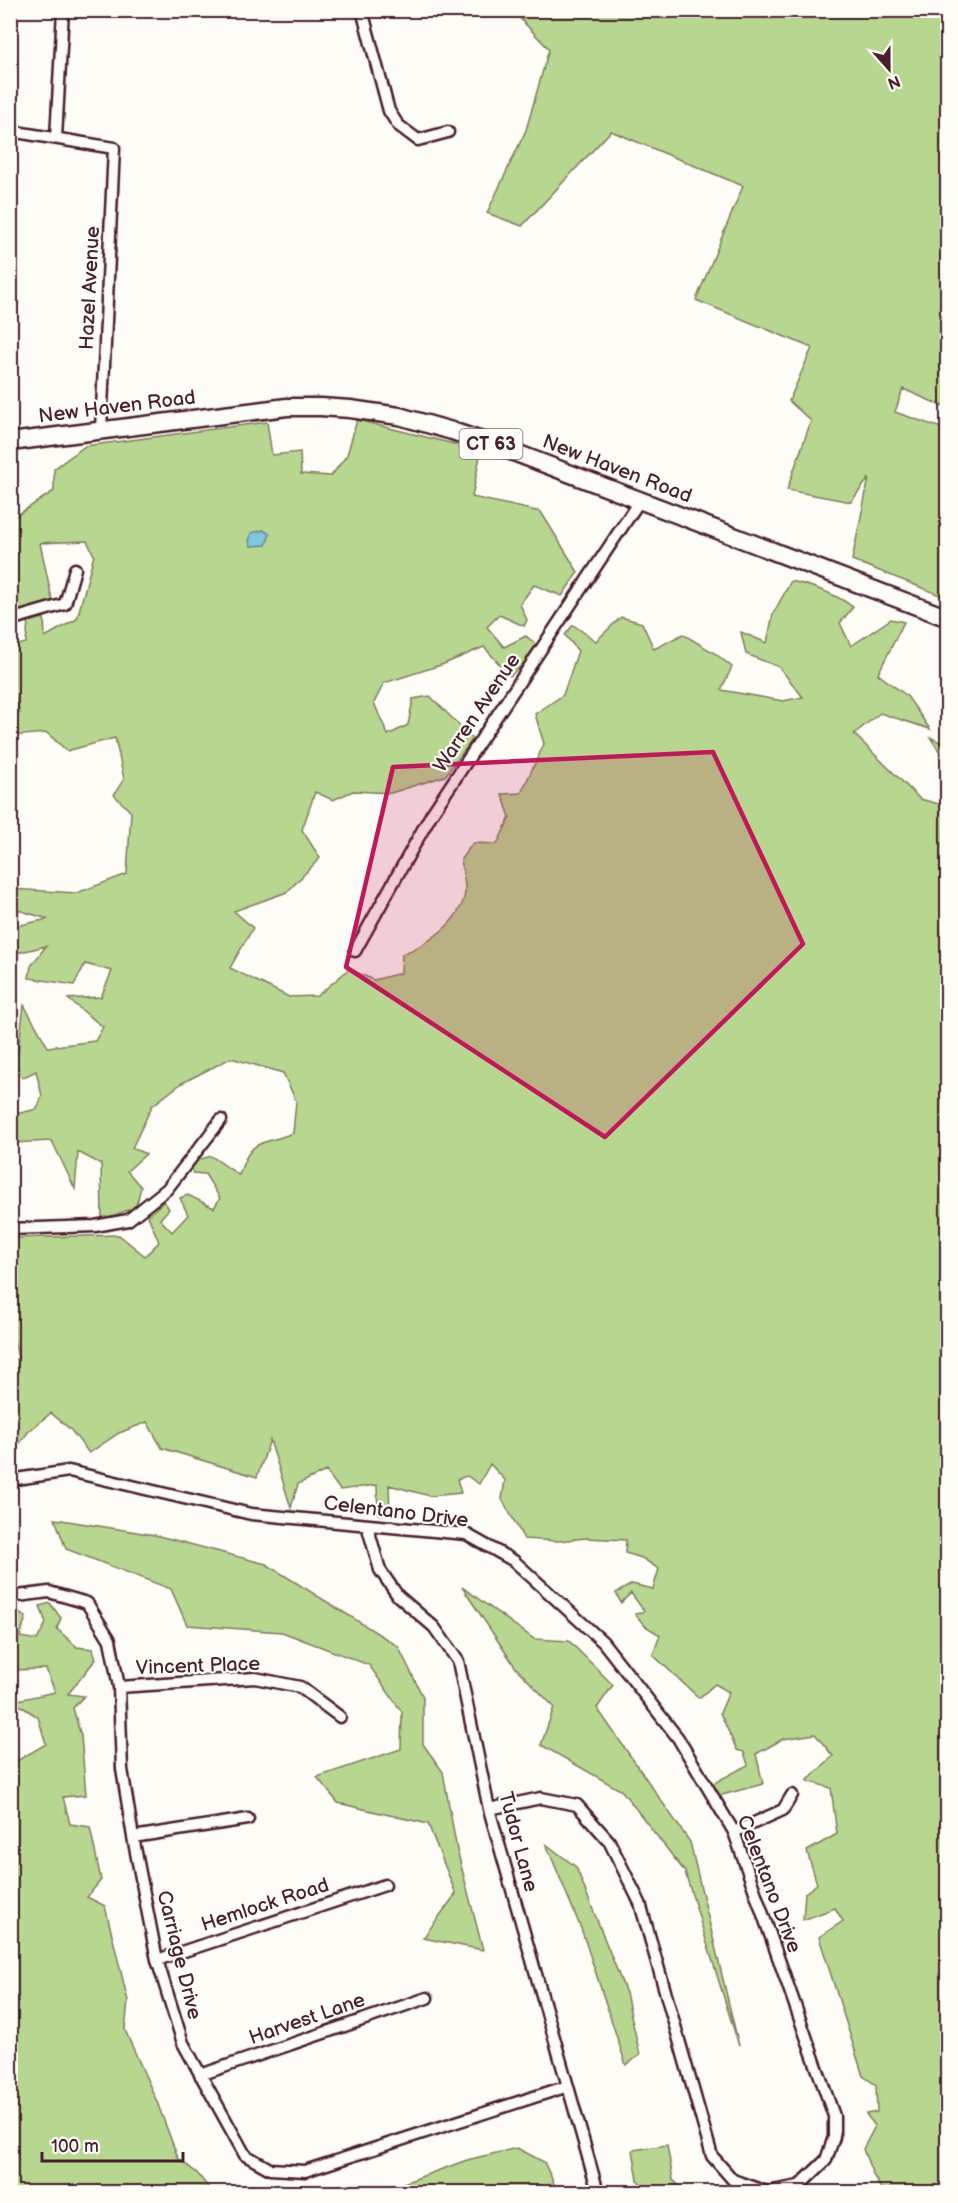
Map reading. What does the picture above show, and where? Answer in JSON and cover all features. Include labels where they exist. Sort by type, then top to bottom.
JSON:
[{"type":"main road","name":"New Haven Road","points":[[10,442],[287,407],[350,409],[399,416],[452,431],[640,500],[948,618]]},
{"type":"street","points":[[10,131],[56,138],[63,10]]},
{"type":"street","points":[[362,10],[389,111],[399,125],[418,140],[448,132]]},
{"type":"street","name":"Hazel Avenue","points":[[56,138],[114,148],[101,430]]},
{"type":"street","name":"Warren Avenue","points":[[355,951],[431,815],[640,500]]},
{"type":"street","points":[[10,620],[65,604],[75,569]]},
{"type":"street","points":[[10,1229],[94,1226],[128,1220],[166,1189],[221,1120]]},
{"type":"street","name":"Celentano Drive","points":[[10,1480],[69,1471],[251,1514],[466,1534],[514,1561],[603,1642],[678,1738],[734,1832],[834,2116],[834,2137],[826,2160],[799,2186],[767,2192],[733,2180],[712,2156],[640,1903],[609,1840],[577,1805],[541,1798],[489,1809]]},
{"type":"street","name":"Tudor Lane","points":[[367,1525],[380,1570],[398,1596],[434,1627],[458,1661],[489,1809],[598,2193]]},
{"type":"street","name":"Carriage Drive","points":[[10,1597],[49,1592],[87,1603],[110,1640],[118,1687],[122,1769],[157,1960],[183,2043],[245,2155],[270,2169],[305,2171],[568,2086]]},
{"type":"street","name":"Vincent Place","points":[[118,1687],[255,1678],[300,1687],[340,1717]]},
{"type":"street","points":[[734,1832],[783,1810],[792,1795]]},
{"type":"street","points":[[133,1837],[248,1819]]},
{"type":"street","name":"Hemlock Road","points":[[157,1960],[385,1885]]},
{"type":"street","name":"Harvest Lane","points":[[200,2075],[427,1998]]},
{"type":"highlighted area","points":[[713,752],[803,944],[605,1137],[346,967],[393,767]]},
{"type":"green space","points":[[513,11],[947,11],[947,408],[903,389],[895,412],[947,430],[947,598],[852,560],[869,478],[851,502],[787,490],[811,421],[789,401],[812,348],[696,300],[743,186],[611,131],[522,226],[487,213],[526,130],[549,49]]},
{"type":"green space","points":[[357,420],[458,445],[480,456],[472,497],[541,512],[578,572],[562,596],[534,585],[520,604],[527,620],[524,626],[499,615],[487,627],[504,647],[526,636],[541,649],[510,676],[484,647],[444,664],[384,683],[374,703],[388,735],[408,725],[413,699],[430,696],[473,739],[445,776],[391,793],[353,791],[333,800],[315,792],[302,830],[320,858],[287,892],[234,911],[253,928],[230,968],[289,997],[317,996],[349,969],[374,980],[401,973],[402,954],[432,938],[457,914],[465,893],[461,859],[473,843],[497,844],[510,817],[502,794],[521,793],[544,744],[535,714],[563,695],[578,651],[565,635],[573,625],[596,641],[621,617],[642,623],[654,649],[683,634],[716,654],[732,667],[721,690],[783,701],[803,697],[779,667],[746,654],[741,632],[767,643],[773,614],[791,581],[823,591],[853,607],[840,623],[851,646],[891,619],[904,622],[878,674],[907,696],[930,729],[880,713],[854,734],[920,799],[947,806],[947,2192],[883,2192],[873,2175],[863,2149],[875,2126],[866,2114],[877,2112],[876,2085],[863,2076],[819,1937],[843,1921],[835,1908],[803,1920],[805,1893],[817,1884],[807,1851],[837,1834],[831,1788],[807,1781],[833,1756],[815,1734],[783,1739],[756,1754],[763,1784],[718,1796],[712,1784],[748,1765],[744,1752],[737,1750],[720,1713],[729,1692],[715,1684],[699,1698],[653,1655],[660,1635],[645,1626],[635,1614],[644,1611],[631,1593],[621,1603],[616,1593],[632,1584],[653,1589],[659,1569],[642,1558],[625,1553],[626,1540],[524,1539],[502,1499],[505,1480],[490,1464],[479,1484],[467,1476],[457,1479],[461,1493],[430,1496],[389,1485],[390,1514],[378,1514],[377,1485],[340,1490],[326,1471],[298,1484],[291,1508],[270,1440],[257,1477],[162,1448],[147,1422],[119,1433],[89,1453],[71,1430],[51,1413],[29,1431],[11,1455],[11,1361],[18,1358],[14,1340],[11,1338],[11,1238],[119,1235],[145,1256],[159,1242],[148,1216],[164,1201],[169,1209],[160,1219],[172,1232],[188,1215],[180,1198],[188,1195],[214,1208],[220,1198],[205,1174],[193,1173],[191,1162],[211,1156],[239,1175],[243,1163],[253,1148],[293,1133],[296,1101],[283,1073],[231,1058],[182,1083],[152,1106],[132,1148],[146,1154],[127,1171],[141,1187],[136,1207],[102,1220],[101,1164],[78,1152],[75,1189],[52,1141],[11,1143],[11,1115],[37,1109],[42,1096],[36,1071],[22,1078],[16,1063],[11,1063],[11,1056],[18,1052],[24,1005],[48,1047],[95,1041],[103,1027],[68,999],[101,997],[112,971],[85,964],[74,985],[29,978],[31,966],[46,946],[17,953],[11,957],[11,927],[48,919],[11,908],[11,889],[77,893],[127,874],[131,812],[114,795],[124,779],[115,738],[67,751],[47,733],[11,736],[11,716],[20,713],[11,687],[11,647],[26,643],[28,622],[44,618],[45,637],[77,619],[94,555],[87,541],[40,543],[54,608],[11,612],[11,519],[54,491],[54,469],[85,446],[267,422],[272,455],[300,452],[301,474],[331,476],[347,455]]},
{"type":"green space","points":[[930,737],[947,746],[947,763]]},
{"type":"green space","points":[[55,1519],[155,1535],[266,1564],[398,1646],[423,1697],[423,1744],[443,1772],[457,1850],[483,1950],[423,1938],[456,1894],[428,1824],[338,1803],[317,1777],[401,1749],[402,1712],[369,1665],[282,1632],[187,1625],[171,1589],[66,1549]]},
{"type":"green space","points":[[462,1587],[534,1639],[569,1641],[613,1685],[597,1708],[690,1842],[739,2046],[685,1872],[622,1791],[541,1745],[554,1707],[516,1668]]},
{"type":"green space","points":[[50,1603],[61,1618],[57,1629],[77,1647],[93,1649],[96,1659],[68,1694],[84,1696],[73,1708],[81,1736],[86,1795],[63,1797],[70,1824],[90,1827],[101,1880],[87,1897],[105,1906],[128,2001],[125,2030],[157,2102],[178,2158],[197,2173],[212,2192],[11,2192],[11,1757],[15,1762],[46,1744],[38,1717],[13,1701],[55,1692],[46,1669],[11,1670],[11,1609],[26,1617],[20,1637],[37,1640],[46,1623],[40,1606]]},
{"type":"green space","points":[[546,1844],[576,1867],[626,1993],[640,2055],[626,2065],[582,1931]]},
{"type":"green space","points":[[667,2145],[673,2180],[686,2192],[645,2192],[638,2180],[633,2150]]},
{"type":"green space","points":[[517,2148],[544,2162],[558,2192],[379,2192],[467,2160]]},
{"type":"water","points":[[263,530],[270,534],[266,545],[251,546],[249,541],[251,533]]}]
